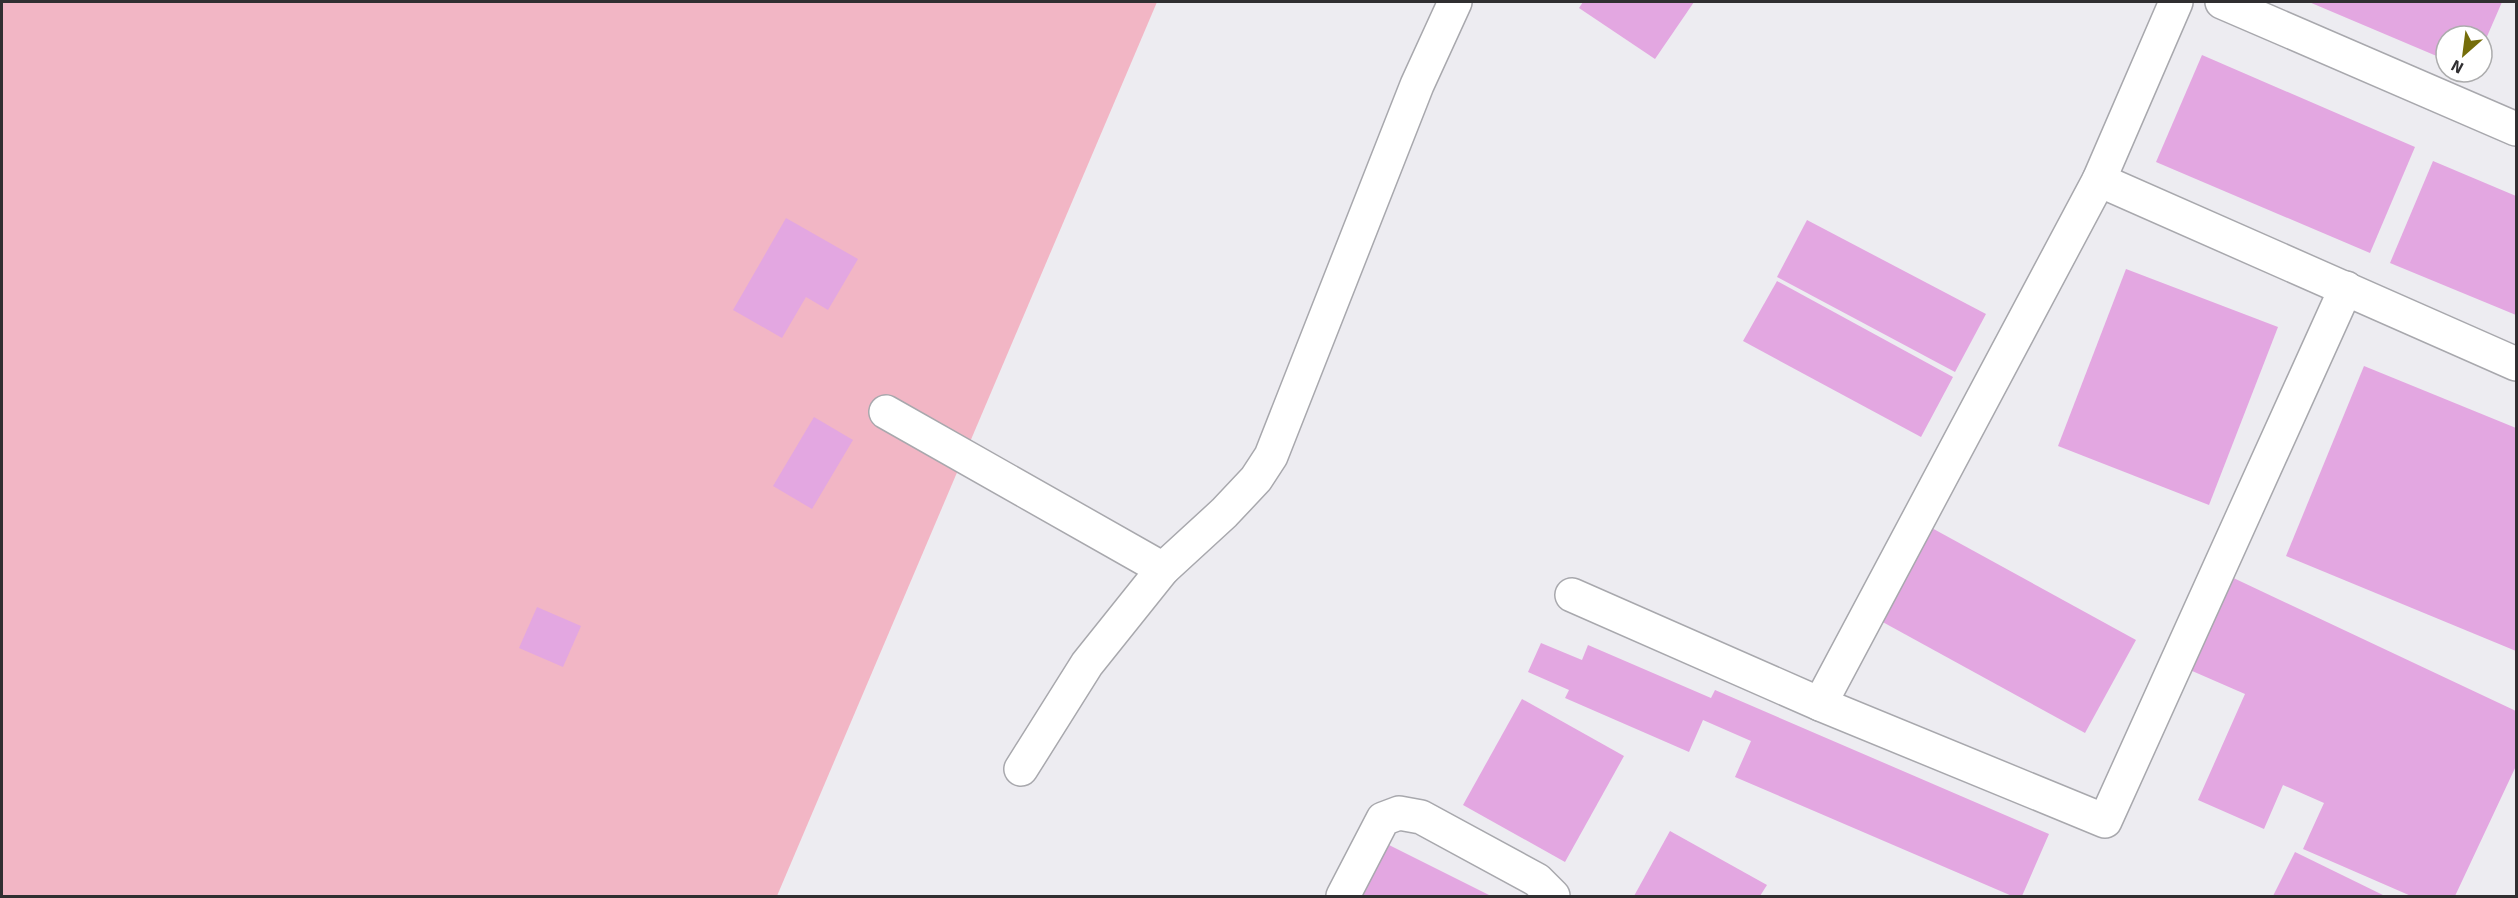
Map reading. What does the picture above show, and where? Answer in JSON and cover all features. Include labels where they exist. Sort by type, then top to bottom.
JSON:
[{"type":"street","points":[[1021,769],[1087,664],[1163,569],[1224,513],[1256,479],[1278,444],[1417,85],[1455,2]]},
{"type":"street","points":[[1820,704],[2099,180],[2176,2]]},
{"type":"street","points":[[2222,2],[2517,129]]},
{"type":"street","points":[[2099,180],[2517,364]]},
{"type":"street","points":[[1572,595],[1820,704],[2105,821],[2346,288]]},
{"type":"street","points":[[886,412],[1163,569]]},
{"type":"street","points":[[1343,897],[1383,819],[1399,813],[1421,817],[1537,880],[1553,897]]},
{"type":"shaded area","points":[[2,2],[1157,2],[777,896],[2,896]]},
{"type":"building","points":[[1583,2],[1694,2],[1655,59],[1579,8]]},
{"type":"building","points":[[2309,2],[2502,2],[2492,24],[2434,24],[2434,55]]},
{"type":"building","points":[[2202,55],[2415,147],[2370,253],[2156,162]]},
{"type":"building","points":[[2433,161],[2516,196],[2516,315],[2390,263]]},
{"type":"building","points":[[786,218],[858,259],[828,310],[806,297],[782,338],[733,310]]},
{"type":"building","points":[[1807,220],[1986,314],[1955,372],[1777,277]]},
{"type":"building","points":[[2126,269],[2278,327],[2209,505],[2058,446]]},
{"type":"building","points":[[1777,281],[1953,377],[1921,437],[1743,341]]},
{"type":"building","points":[[2364,366],[2516,428],[2516,651],[2286,556]]},
{"type":"building","points":[[814,417],[853,440],[812,509],[773,486]]},
{"type":"building","points":[[1930,527],[2136,640],[2085,733],[1879,620]]},
{"type":"building","points":[[2225,574],[2516,711],[2516,766],[2455,896],[2411,896],[2303,849],[2324,803],[2283,785],[2264,829],[2198,800],[2245,694],[2183,667]]},
{"type":"building","points":[[537,607],[581,626],[563,667],[519,648]]},
{"type":"building","points":[[1541,643],[1582,660],[1588,645],[1711,698],[1715,690],[2049,834],[2022,896],[2012,896],[1735,777],[1751,741],[1703,720],[1689,752],[1565,698],[1569,690],[1528,672]]},
{"type":"building","points":[[1522,699],[1624,756],[1565,862],[1463,805]]},
{"type":"building","points":[[1670,831],[1767,885],[1760,896],[1634,896]]},
{"type":"building","points":[[1389,845],[1491,896],[1362,896]]},
{"type":"building","points":[[2295,852],[2385,896],[2273,896]]}]
